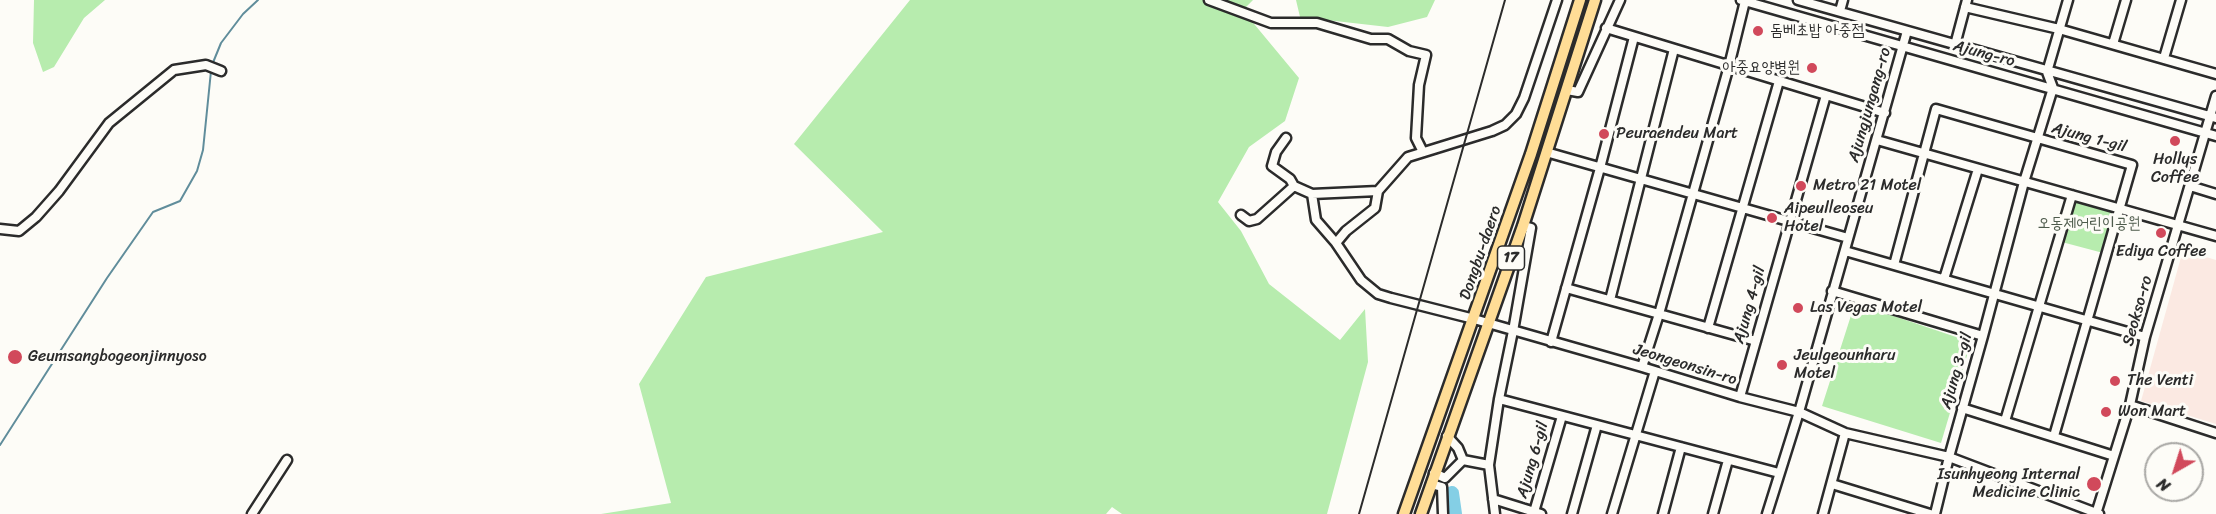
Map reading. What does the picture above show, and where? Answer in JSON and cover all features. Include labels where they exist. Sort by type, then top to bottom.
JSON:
[{"type":"main road","name":"Dongbu-daero","points":[[1404,514],[1531,154],[1580,0]]},
{"type":"main road","name":"Dongbu-daero","points":[[1421,514],[1438,480],[1447,436],[1523,226],[1595,0]]},
{"type":"street","points":[[1209,0],[1271,23],[1317,23],[1371,39],[1388,39],[1408,51],[1426,55],[1419,85],[1416,138],[1423,152]]},
{"type":"street","points":[[1336,243],[1346,231],[1375,208],[1378,191],[1408,157],[1492,131],[1505,125],[1516,114],[1524,98],[1557,0]]},
{"type":"street","points":[[1567,90],[1578,92],[1620,0]]},
{"type":"street","name":"Ajung-ro","points":[[1798,0],[2213,117]]},
{"type":"street","points":[[1840,12],[1843,0]]},
{"type":"street","points":[[1894,265],[1935,109],[2037,139],[2053,88],[2047,72],[2068,0]]},
{"type":"street","points":[[2113,44],[2126,0]]},
{"type":"street","name":"Ajung-ro","points":[[1693,194],[1729,66],[1743,1],[2216,136]]},
{"type":"street","points":[[1955,45],[1966,4],[2216,74]]},
{"type":"street","points":[[2164,58],[2180,4]]},
{"type":"street","points":[[1606,28],[1885,113]]},
{"type":"street","name":"Ajungjungang-ro","points":[[1778,514],[1767,512],[1799,412],[1907,31]]},
{"type":"street","points":[[1551,342],[1634,37]]},
{"type":"street","points":[[1610,300],[1674,49]]},
{"type":"street","points":[[0,229],[19,231],[36,217],[59,191],[108,123],[174,70],[206,65],[219,70]]},
{"type":"street","name":"Ajung 4-gil","points":[[1708,328],[1779,81]]},
{"type":"street","name":"Ajung 4-gil","points":[[1740,398],[1826,95]]},
{"type":"street","name":"Seokso-ro","points":[[2097,514],[2130,405],[2145,337],[2205,133],[2213,117],[2216,96]]},
{"type":"street","points":[[1286,138],[1276,152],[1272,166],[1290,179],[1294,186],[1312,194],[1378,191]]},
{"type":"street","name":"Ajung 1-gil","points":[[2010,235],[2037,139],[2132,165],[2088,322]]},
{"type":"street","points":[[1877,140],[2216,236]]},
{"type":"street","points":[[1546,152],[1848,238]]},
{"type":"street","points":[[1944,279],[1978,168]]},
{"type":"street","points":[[1241,215],[1249,221],[1257,219],[1294,186]]},
{"type":"street","points":[[2190,186],[2216,194]]},
{"type":"street","name":"Jeongeonsin-ro","points":[[1312,194],[1316,220],[1336,243],[1361,280],[1378,294],[1642,367],[1740,398],[1799,412],[1845,433],[1948,456],[2097,514]]},
{"type":"street","points":[[1642,367],[1693,194]]},
{"type":"street","points":[[2005,421],[2072,195]]},
{"type":"street","points":[[1495,514],[1488,465],[1498,399],[1514,331],[1531,228],[1523,226]]},
{"type":"street","name":"Ajung 3-gil","points":[[1935,514],[1948,456],[2010,235]]},
{"type":"street","points":[[1845,250],[2145,337]]},
{"type":"street","points":[[1566,288],[1755,341]]},
{"type":"street","points":[[1832,291],[1983,336]]},
{"type":"street","points":[[2054,436],[2088,322]]},
{"type":"street","points":[[1612,514],[1655,371]]},
{"type":"street","name":"Ajung 6-gil","points":[[1498,399],[1779,473]]},
{"type":"street","points":[[2130,405],[2216,433]]},
{"type":"street","points":[[1962,408],[2114,456]]},
{"type":"street","name":"Ajung 6-gil","points":[[1537,513],[1562,416]]},
{"type":"street","points":[[1572,514],[1597,425]]},
{"type":"street","points":[[1823,514],[1845,433]]},
{"type":"street","points":[[1447,436],[1458,448],[1463,460]]},
{"type":"street","points":[[1663,514],[1681,447]]},
{"type":"street","points":[[252,514],[287,460]]},
{"type":"street","points":[[1443,514],[1438,480],[1463,460],[1488,465]]},
{"type":"street","points":[[1713,514],[1728,460]]},
{"type":"street","points":[[1832,484],[1930,514]]},
{"type":"street","points":[[1493,499],[1537,513]]},
{"type":"shaded area","points":[[2183,250],[2216,260],[2216,424],[2141,401]]},
{"type":"green space","points":[[34,0],[105,0],[84,18],[54,67],[43,72],[33,43]]},
{"type":"green space","points":[[910,0],[1253,0],[1244,9],[1299,78],[1285,121],[1249,147],[1218,202],[1241,231],[1269,284],[1340,340],[1365,309],[1368,362],[1327,514],[1122,514],[1112,507],[1106,514],[601,514],[671,503],[639,384],[706,277],[883,232],[794,144]]},
{"type":"green space","points":[[1296,0],[1435,0],[1427,17],[1388,27],[1300,17]]},
{"type":"green space","name":"오동제어린이공원","points":[[2072,195],[2120,207],[2107,254],[2058,241]]},
{"type":"green space","points":[[1855,303],[1971,342],[1941,443],[1822,406]]},
{"type":"waterway","points":[[212,65],[221,43],[243,14],[258,0]]},
{"type":"waterway","points":[[0,445],[107,278],[153,212],[180,201],[197,171],[203,150],[211,71]]},
{"type":"waterway","points":[[1452,493],[1455,514]]},
{"type":"railway","points":[[1359,514],[1505,0]]},
{"type":"place","name":"돔베초밥 아중점","points":[[1758,31]]},
{"type":"place","name":"아중요양병원","points":[[1812,68]]},
{"type":"place","name":"Peuraendeu Mart","points":[[1604,134]]},
{"type":"place","name":"Hollys Coffee","points":[[2175,141]]},
{"type":"place","name":"Metro 21 Motel","points":[[1801,186]]},
{"type":"place","name":"Aipeulleoseu Hotel","points":[[1772,218]]},
{"type":"place","name":"Ediya Coffee","points":[[2161,233]]},
{"type":"place","name":"Las Vegas Motel","points":[[1798,308]]},
{"type":"place","name":"Geumsangbogeonjinnyoso","points":[[15,357]]},
{"type":"place","name":"Jeulgeounharu Motel","points":[[1782,365]]},
{"type":"place","name":"The Venti","points":[[2115,381]]},
{"type":"place","name":"Won Mart","points":[[2106,412]]},
{"type":"place","name":"Isunhyeong Internal Medicine Clinic","points":[[2094,484]]}]
